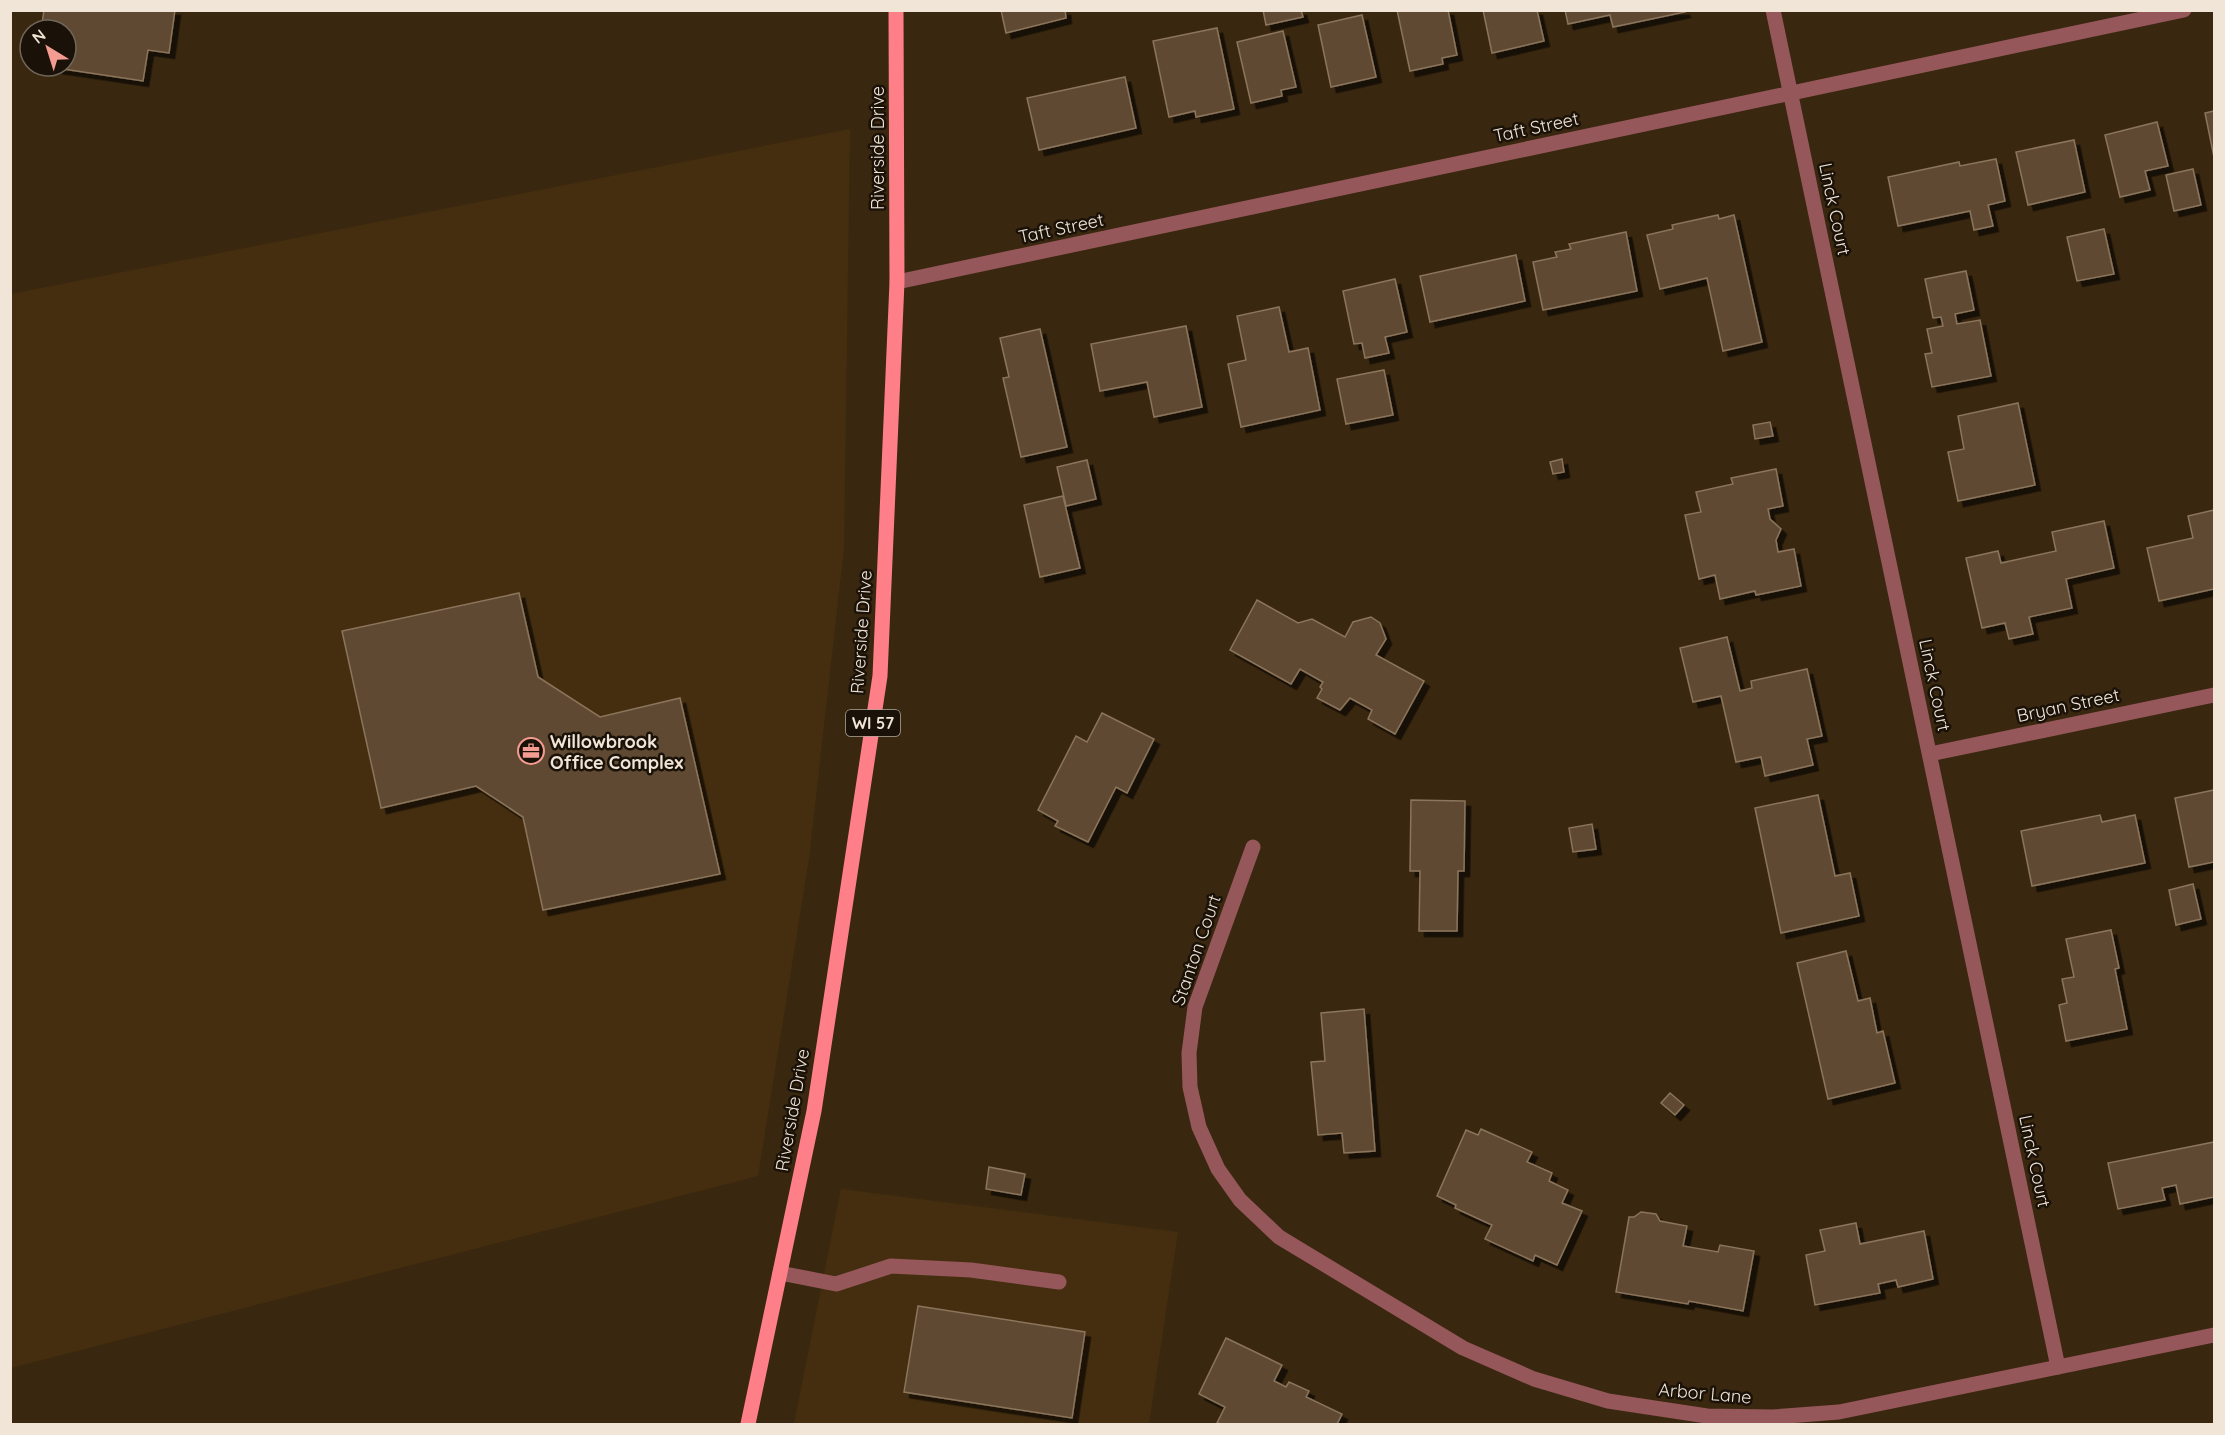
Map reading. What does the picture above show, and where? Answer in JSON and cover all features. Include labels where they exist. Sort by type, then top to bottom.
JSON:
[{"type":"main road","name":"Riverside Drive","points":[[748,1425],[814,1111],[880,676],[897,282],[897,10]]},
{"type":"street","name":"Linck Court","points":[[1773,10],[2058,1368]]},
{"type":"street","name":"Taft Street","points":[[897,282],[2184,10]]},
{"type":"street","name":"Bryan Street","points":[[1929,754],[2214,694]]},
{"type":"street","name":"Stanton Court","points":[[1240,1200],[1218,1169],[1199,1127],[1190,1087],[1189,1053],[1195,1007],[1252,847]]},
{"type":"street","name":"Arbor Lane","points":[[1240,1200],[1279,1237],[1463,1348],[1534,1379],[1672,1418],[1773,1417],[1839,1412],[2214,1335]]},
{"type":"street","points":[[780,1273],[836,1284],[891,1266],[971,1270],[1059,1282]]},
{"type":"shaded area","points":[[850,129],[844,548],[809,859],[758,1176],[11,1368],[11,294]]},
{"type":"shaded area","points":[[841,1189],[1178,1232],[1149,1424],[794,1424]]},
{"type":"building","points":[[44,10],[175,10],[169,53],[148,50],[143,81],[78,71],[78,18],[43,18]]},
{"type":"building","points":[[1001,10],[1065,10],[1066,18],[1006,33]]},
{"type":"building","points":[[1263,10],[1301,10],[1303,17],[1266,25]]},
{"type":"building","points":[[1397,10],[1448,10],[1457,55],[1442,58],[1443,64],[1410,71]]},
{"type":"building","points":[[1483,10],[1537,10],[1544,41],[1492,53]]},
{"type":"building","points":[[1565,10],[1684,10],[1685,12],[1613,27],[1610,15],[1568,24]]},
{"type":"building","points":[[1362,15],[1376,77],[1331,87],[1318,25]]},
{"type":"building","points":[[1217,28],[1234,109],[1196,117],[1195,111],[1169,117],[1153,41]]},
{"type":"building","points":[[1283,31],[1296,87],[1281,90],[1282,96],[1251,103],[1237,42]]},
{"type":"building","points":[[1125,77],[1136,128],[1039,150],[1027,98]]},
{"type":"building","points":[[2214,111],[2214,157],[2205,113]]},
{"type":"building","points":[[2157,122],[2168,166],[2145,171],[2150,190],[2120,197],[2105,135]]},
{"type":"building","points":[[2074,140],[2085,192],[2028,205],[2016,152]]},
{"type":"building","points":[[1996,159],[2005,201],[1988,205],[1993,226],[1974,230],[1970,211],[1898,226],[1888,177],[1959,162],[1960,166]]},
{"type":"building","points":[[2193,169],[2201,205],[2174,211],[2166,175]]},
{"type":"building","points":[[1718,215],[1719,219],[1734,215],[1762,342],[1723,351],[1707,278],[1660,289],[1647,235],[1673,229],[1672,225]]},
{"type":"building","points":[[2104,229],[2114,274],[2077,281],[2067,237]]},
{"type":"building","points":[[1626,232],[1637,291],[1543,310],[1533,262],[1557,257],[1555,252],[1571,249],[1569,244]]},
{"type":"building","points":[[1516,255],[1525,301],[1430,322],[1420,276]]},
{"type":"building","points":[[1966,271],[1974,310],[1955,314],[1957,324],[1980,320],[1991,376],[1932,387],[1925,354],[1932,353],[1927,329],[1943,326],[1941,317],[1933,318],[1925,279]]},
{"type":"building","points":[[1395,279],[1407,332],[1385,337],[1389,353],[1365,358],[1362,343],[1354,344],[1343,291]]},
{"type":"building","points":[[1279,307],[1289,352],[1308,348],[1320,410],[1241,427],[1228,364],[1246,360],[1237,316]]},
{"type":"building","points":[[1186,326],[1202,407],[1154,417],[1147,382],[1100,391],[1091,344]]},
{"type":"building","points":[[1040,329],[1067,447],[1021,457],[1003,378],[1009,377],[1000,338]]},
{"type":"building","points":[[1384,370],[1393,415],[1346,424],[1337,379]]},
{"type":"building","points":[[2018,403],[2035,485],[1958,501],[1948,452],[1964,449],[1958,416]]},
{"type":"building","points":[[1770,422],[1773,436],[1755,439],[1753,425]]},
{"type":"building","points":[[1562,459],[1564,472],[1553,474],[1550,462]]},
{"type":"building","points":[[1087,460],[1096,499],[1066,506],[1057,467]]},
{"type":"building","points":[[1776,469],[1783,506],[1768,509],[1770,519],[1781,529],[1776,540],[1778,552],[1794,549],[1801,586],[1756,595],[1755,591],[1720,599],[1715,575],[1699,579],[1685,515],[1701,512],[1696,492],[1733,484],[1731,478]]},
{"type":"building","points":[[1063,496],[1080,568],[1040,577],[1024,505]]},
{"type":"building","points":[[2214,510],[2214,589],[2159,601],[2147,548],[2193,538],[2188,516]]},
{"type":"building","points":[[2104,521],[2114,568],[2066,579],[2072,608],[2029,617],[2033,634],[2009,639],[2005,623],[1982,628],[1966,558],[1998,551],[2001,563],[2056,551],[2052,532]]},
{"type":"building","name":"Willowbrook Office Complex","points":[[519,593],[538,677],[600,717],[680,698],[720,874],[543,910],[523,817],[476,786],[381,808],[342,631]]},
{"type":"building","points":[[1257,600],[1298,623],[1312,619],[1345,637],[1353,622],[1371,617],[1380,623],[1386,639],[1376,655],[1424,681],[1395,734],[1368,719],[1372,710],[1350,698],[1340,710],[1317,698],[1323,682],[1300,669],[1291,684],[1230,650]]},
{"type":"building","points":[[1727,637],[1740,691],[1752,688],[1751,681],[1807,669],[1822,736],[1807,739],[1813,765],[1765,776],[1761,757],[1736,762],[1721,696],[1693,702],[1680,648]]},
{"type":"building","points":[[1102,713],[1154,739],[1127,793],[1116,787],[1088,842],[1055,826],[1058,821],[1038,810],[1076,736],[1087,742]]},
{"type":"building","points":[[2214,790],[2214,862],[2189,867],[2175,798]]},
{"type":"building","points":[[1818,795],[1835,876],[1850,873],[1859,916],[1781,933],[1755,808]]},
{"type":"building","points":[[1411,800],[1465,801],[1464,871],[1458,871],[1457,931],[1419,931],[1420,871],[1410,871]]},
{"type":"building","points":[[2100,815],[2102,822],[2135,815],[2145,863],[2032,886],[2021,831]]},
{"type":"building","points":[[1592,824],[1596,849],[1573,852],[1569,828]]},
{"type":"building","points":[[2193,884],[2201,919],[2176,925],[2169,890]]},
{"type":"building","points":[[2111,930],[2119,968],[2115,969],[2127,1029],[2066,1041],[2059,1005],[2067,1003],[2062,979],[2074,977],[2066,939]]},
{"type":"building","points":[[1846,951],[1858,1001],[1870,998],[1877,1033],[1883,1031],[1895,1083],[1828,1099],[1797,963]]},
{"type":"building","points":[[1364,1009],[1375,1151],[1344,1153],[1342,1133],[1318,1135],[1311,1062],[1325,1061],[1321,1013]]},
{"type":"building","points":[[1670,1093],[1684,1105],[1675,1115],[1661,1103]]},
{"type":"building","points":[[1481,1129],[1532,1152],[1527,1162],[1552,1173],[1549,1181],[1568,1190],[1562,1203],[1582,1211],[1557,1265],[1535,1255],[1533,1261],[1485,1239],[1492,1225],[1455,1208],[1456,1205],[1437,1196],[1466,1130],[1478,1135]]},
{"type":"building","points":[[2214,1142],[2214,1197],[2180,1204],[2176,1185],[2162,1188],[2165,1200],[2118,1209],[2108,1163]]},
{"type":"building","points":[[989,1167],[1025,1174],[1021,1195],[986,1189]]},
{"type":"building","points":[[1641,1212],[1656,1214],[1660,1221],[1687,1226],[1683,1246],[1718,1252],[1720,1245],[1754,1251],[1743,1311],[1689,1301],[1688,1304],[1616,1292],[1629,1217],[1634,1217]]},
{"type":"building","points":[[1856,1223],[1860,1244],[1924,1231],[1933,1279],[1898,1287],[1896,1280],[1878,1284],[1880,1293],[1815,1305],[1806,1255],[1825,1251],[1820,1230]]},
{"type":"building","points":[[918,1306],[1085,1332],[1072,1418],[904,1392]]},
{"type":"building","points":[[1226,1338],[1282,1365],[1274,1381],[1286,1387],[1289,1382],[1309,1391],[1306,1397],[1342,1414],[1337,1424],[1217,1423],[1225,1407],[1199,1394]]},
{"type":"place","name":"Willowbrook Office Complex","points":[[531,751]]}]
